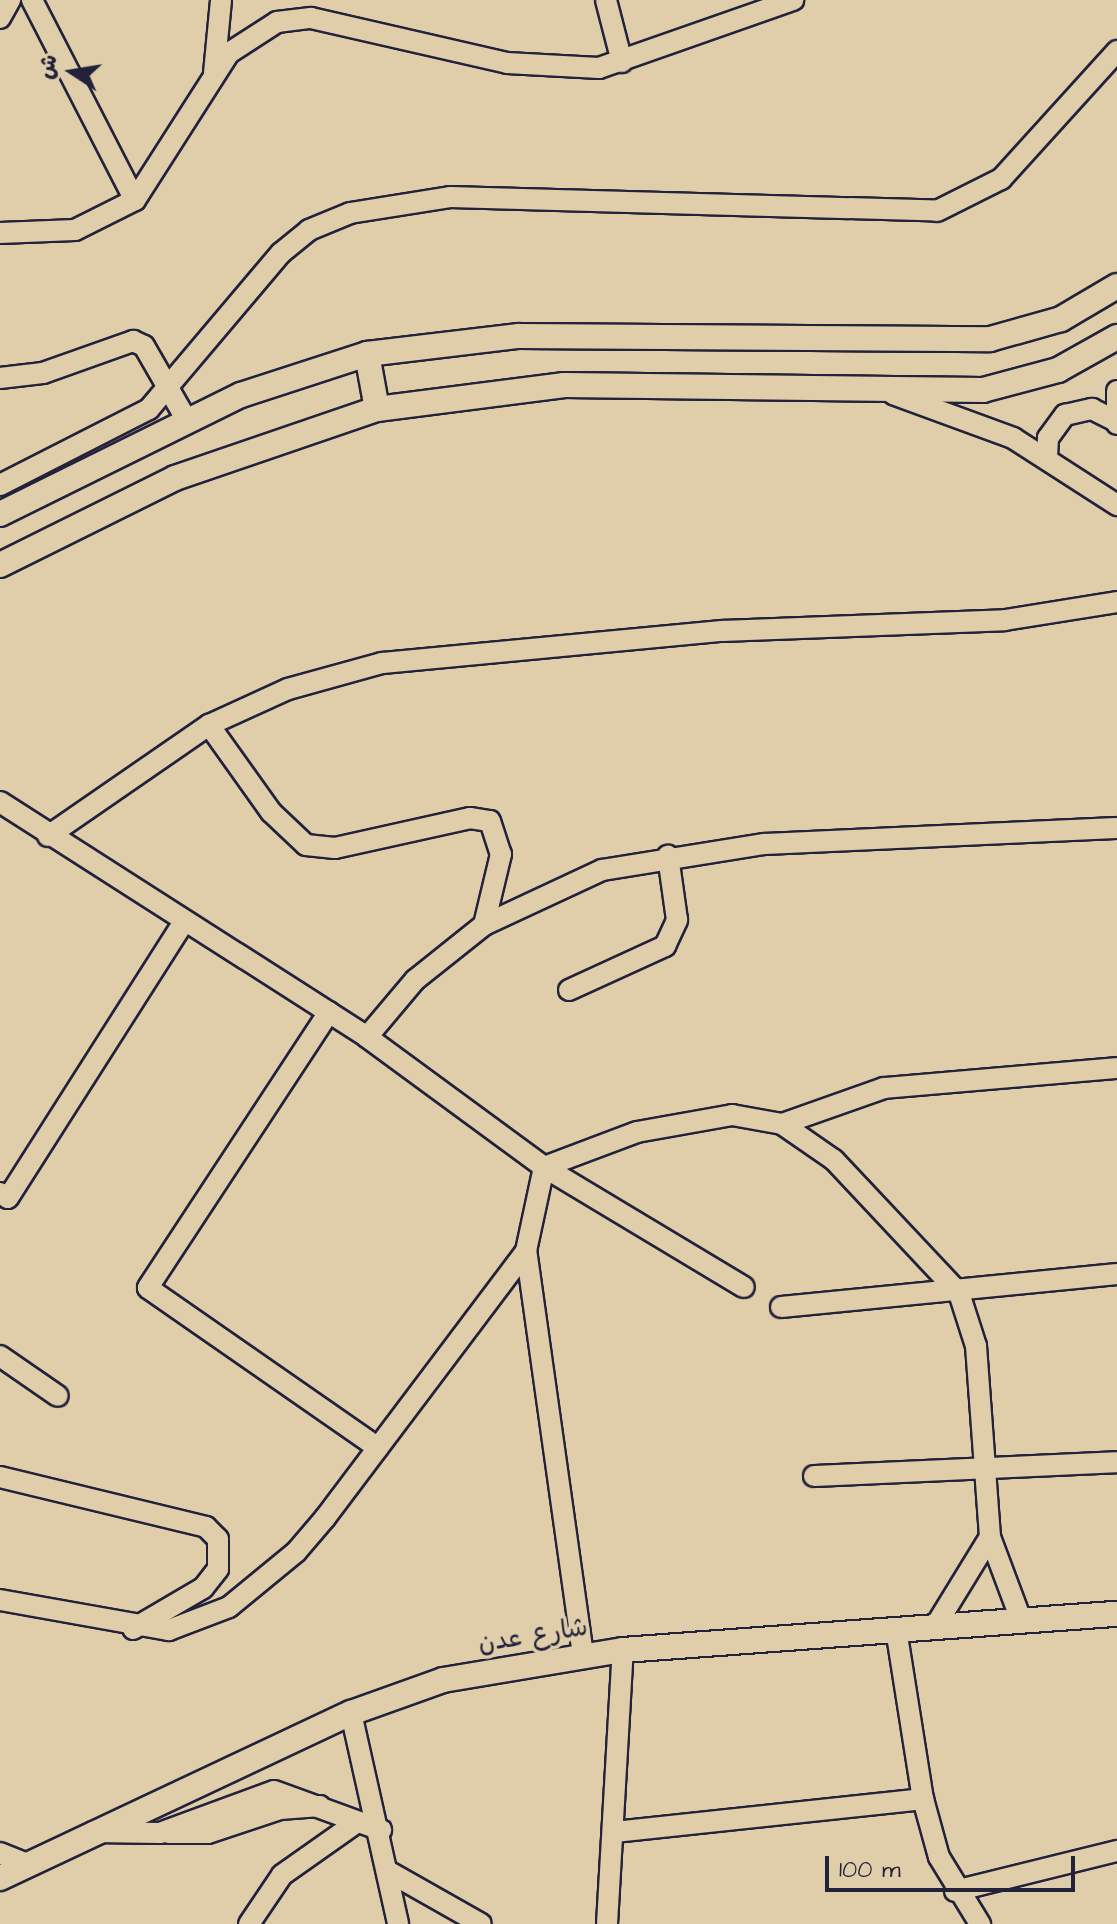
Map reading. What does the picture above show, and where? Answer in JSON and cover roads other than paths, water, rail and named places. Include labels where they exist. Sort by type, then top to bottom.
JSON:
[{"type":"street","points":[[0,18],[10,0]]},
{"type":"street","points":[[32,0],[135,200]]},
{"type":"street","points":[[214,73],[221,0]]},
{"type":"street","points":[[606,0],[622,62]]},
{"type":"street","points":[[0,233],[75,230],[135,200],[214,73],[258,29],[309,9],[507,63],[555,69],[622,62],[793,0]]},
{"type":"street","points":[[0,485],[127,423],[171,390],[281,253],[309,230],[350,213],[450,197],[937,211],[1001,179],[1117,51]]},
{"type":"street","points":[[0,514],[186,419],[367,354],[519,336],[990,339],[1061,319],[1117,286]]},
{"type":"street","points":[[0,565],[175,478],[377,409],[564,385],[881,391],[1008,386],[1058,370],[1117,337]]},
{"type":"street","points":[[0,378],[43,373],[133,341],[171,390],[186,419]]},
{"type":"street","points":[[367,354],[377,409]]},
{"type":"street","points":[[881,391],[981,423],[1047,457],[1117,505]]},
{"type":"street","points":[[1047,457],[1048,438],[1065,415],[1092,409],[1117,423],[1117,391]]},
{"type":"street","points":[[48,836],[209,725],[288,689],[382,663],[722,631],[1005,620],[1117,602]]},
{"type":"street","points":[[209,725],[271,812],[306,845],[335,848],[470,818],[490,821],[501,838],[501,854],[484,925]]},
{"type":"street","points":[[0,802],[48,836],[367,1037],[544,1167],[744,1287]]},
{"type":"street","points":[[367,1037],[415,980],[484,925],[602,870],[668,856],[764,844],[1117,828]]},
{"type":"street","points":[[569,990],[665,946],[677,920],[668,856]]},
{"type":"street","points":[[0,1193],[8,1198],[184,922]]},
{"type":"street","points":[[329,1012],[148,1288],[378,1448]]},
{"type":"street","points":[[782,1124],[884,1088],[1117,1068]]},
{"type":"street","points":[[544,1167],[685,1120],[732,1115],[782,1124],[867,1192],[959,1293],[976,1346],[990,1537],[1021,1620]]},
{"type":"street","points":[[544,1167],[526,1251],[583,1655]]},
{"type":"street","points":[[0,1600],[133,1629],[188,1625],[264,1581],[378,1448],[526,1251]]},
{"type":"street","points":[[781,1307],[959,1293],[1117,1274]]},
{"type":"street","points":[[0,1356],[58,1396]]},
{"type":"street","points":[[814,1476],[987,1465],[1117,1462]]},
{"type":"street","points":[[0,1477],[206,1527],[218,1539],[218,1569],[203,1588],[133,1629]]},
{"type":"street","points":[[936,1625],[990,1537]]},
{"type":"street","name":"شارع عدن","points":[[0,1878],[92,1832],[351,1713],[443,1680],[623,1650],[1117,1614]]},
{"type":"street","points":[[896,1629],[923,1799],[955,1891],[979,1924]]},
{"type":"street","points":[[607,1924],[615,1832],[623,1650]]},
{"type":"street","points":[[351,1713],[391,1873],[398,1924]]},
{"type":"street","points":[[92,1832],[160,1833],[274,1791],[325,1806],[381,1830]]},
{"type":"street","points":[[615,1832],[923,1799]]},
{"type":"street","points":[[249,1924],[282,1875],[357,1822]]},
{"type":"street","points":[[0,1853],[27,1864]]},
{"type":"street","points":[[955,1891],[1115,1854]]},
{"type":"street","points":[[391,1873],[481,1924]]}]
